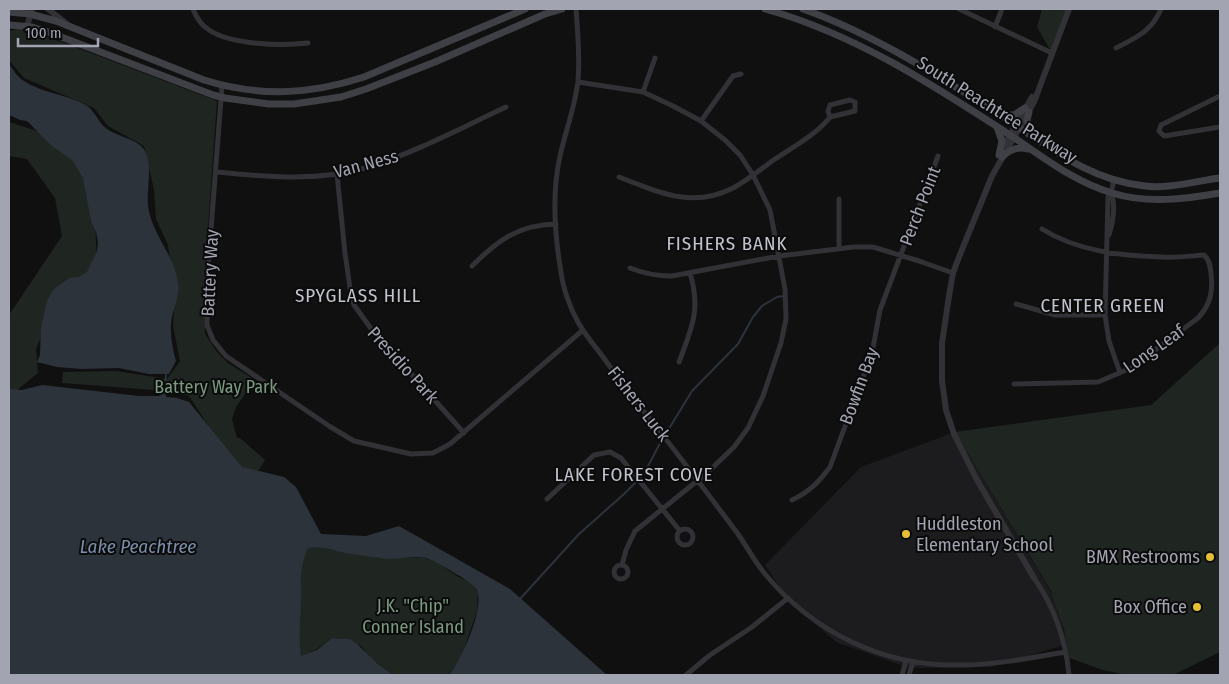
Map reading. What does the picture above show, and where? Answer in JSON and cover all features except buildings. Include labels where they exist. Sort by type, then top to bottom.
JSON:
[{"type":"main road","points":[[9,10],[31,11],[222,86],[269,93],[312,90],[364,77],[525,9]]},
{"type":"main road","points":[[9,25],[27,26],[72,40],[184,85],[221,97],[269,104],[294,104],[341,97],[435,62],[545,14],[562,9]]},
{"type":"main road","name":"South Peachtree Parkway","points":[[765,9],[788,15],[880,55],[1012,136],[1061,169],[1111,193],[1139,199],[1168,199],[1220,193]]},
{"type":"main road","name":"South Peachtree Parkway","points":[[803,9],[878,41],[1000,114],[1079,166],[1102,177],[1146,186],[1165,186],[1220,178]]},
{"type":"main road","points":[[1000,114],[1014,115],[1027,110],[1028,128],[1032,135]]},
{"type":"main road","points":[[997,127],[1002,141],[1000,156]]},
{"type":"main road","points":[[1000,156],[1015,148],[1031,149]]},
{"type":"street","points":[[48,9],[79,30]]},
{"type":"street","points":[[193,9],[201,23],[217,35],[266,45],[287,46],[308,43]]},
{"type":"street","name":"Fishers Luck","points":[[576,9],[579,43],[578,82],[558,165],[556,224],[561,273],[577,322],[698,480],[763,571],[788,598],[810,617],[838,636],[880,654],[906,661],[942,665],[965,665],[1065,652]]},
{"type":"street","points":[[958,9],[1052,53]]},
{"type":"street","points":[[995,27],[1002,9]]},
{"type":"street","points":[[1068,675],[1065,652],[1057,622],[958,445],[946,410],[942,380],[942,342],[953,274],[1000,156],[1042,81],[1069,9]]},
{"type":"street","points":[[1116,48],[1147,31],[1157,19],[1161,9]]},
{"type":"street","points":[[27,26],[31,11]]},
{"type":"street","points":[[643,92],[655,58]]},
{"type":"street","points":[[702,122],[733,76],[741,74]]},
{"type":"street","points":[[578,82],[643,92],[702,122],[714,130],[740,155],[760,186],[770,210],[786,299],[786,319],[781,343],[755,415],[734,446],[698,480],[635,531],[628,544],[622,565]]},
{"type":"street","name":"Battery Way","points":[[222,86],[217,172],[208,269],[207,325],[213,340],[222,353],[329,426],[359,442],[411,454],[422,454],[442,449],[464,433],[584,330]]},
{"type":"street","points":[[1220,96],[1161,125],[1160,131],[1164,136],[1220,127]]},
{"type":"street","points":[[619,177],[667,195],[689,198],[718,195],[734,188],[753,175],[817,130],[830,117],[851,113],[856,108],[855,102],[850,100],[830,105],[828,111],[830,117]]},
{"type":"street","name":"Van Ness","points":[[217,172],[278,178],[336,174],[368,167],[418,148],[506,107]]},
{"type":"street","name":"Perch Point","points":[[901,255],[938,156]]},
{"type":"street","name":"Presidio Park","points":[[336,174],[345,253],[354,305],[372,330],[464,433]]},
{"type":"street","points":[[1114,180],[1111,193],[1113,198],[1112,225],[1107,240],[1105,315],[1109,341],[1120,373]]},
{"type":"street","points":[[839,199],[839,248]]},
{"type":"street","points":[[472,266],[494,246],[514,232],[540,224],[556,224]]},
{"type":"street","name":"Long Leaf","points":[[1014,384],[1098,382],[1120,373],[1148,356],[1198,318],[1208,304],[1213,291],[1209,260],[1204,255],[1162,258],[1089,249],[1063,240],[1042,229]]},
{"type":"street","points":[[630,268],[642,273],[658,276],[690,273],[779,256],[839,248],[873,247],[953,274]]},
{"type":"street","name":"Bowfin Bay","points":[[792,500],[806,493],[820,480],[830,466],[864,378],[876,340],[880,310],[901,255]]},
{"type":"street","points":[[679,362],[694,322],[694,297],[690,273]]},
{"type":"street","points":[[1016,304],[1055,315],[1105,315]]},
{"type":"street","points":[[546,499],[584,463],[601,453],[610,452],[621,458],[680,531]]},
{"type":"street","points":[[686,675],[710,655],[752,628],[788,598]]},
{"type":"street","points":[[902,675],[906,661]]},
{"type":"street","points":[[909,675],[913,662]]},
{"type":"shaded area","name":"Huddleston Elementary School","points":[[955,432],[1057,602],[1067,644],[992,667],[909,668],[836,642],[789,601],[765,565],[861,467]]},
{"type":"green space","points":[[1042,9],[1067,9],[1052,53],[1037,27]]},
{"type":"green space","name":"Battery Way Park","points":[[18,29],[62,42],[217,101],[205,269],[205,334],[217,352],[228,363],[255,380],[236,407],[232,419],[237,438],[240,438],[265,460],[254,478],[225,451],[189,396],[166,391],[62,383],[63,372],[116,371],[167,379],[180,361],[173,326],[175,293],[168,245],[156,219],[154,190],[144,146],[108,126],[94,108],[24,78],[9,60],[9,31]]},
{"type":"green space","points":[[9,122],[53,136],[93,168],[97,264],[56,301],[36,349],[38,373],[10,396],[9,315],[62,236],[55,198],[27,159],[9,156]]},
{"type":"green space","points":[[1220,343],[1220,652],[1173,675],[1127,675],[1103,670],[1069,658],[1064,629],[1051,591],[955,432],[1151,405]]},
{"type":"green space","name":"J.K. \"Chip\" Conner Island","points":[[308,547],[381,558],[425,558],[437,562],[472,584],[478,592],[477,611],[461,658],[449,675],[393,675],[370,657],[361,646],[341,638],[332,638],[317,649],[301,657],[298,640],[301,594],[300,568]]},
{"type":"water","points":[[9,64],[19,77],[31,85],[88,106],[107,129],[137,143],[145,152],[149,166],[148,205],[150,216],[172,263],[178,283],[178,294],[171,328],[176,361],[169,374],[149,374],[119,368],[81,369],[57,367],[37,362],[40,355],[41,327],[47,301],[53,290],[69,278],[79,277],[87,272],[97,251],[98,242],[91,221],[83,178],[72,160],[52,146],[27,121],[9,115]]},
{"type":"water","name":"Lake Peachtree","points":[[42,385],[139,396],[160,396],[162,392],[166,392],[166,397],[189,402],[242,467],[284,477],[296,487],[321,534],[366,536],[399,526],[510,589],[607,675],[449,675],[460,658],[471,634],[478,609],[479,598],[477,590],[469,582],[426,558],[386,559],[327,549],[308,548],[302,571],[301,656],[317,650],[332,638],[349,639],[393,675],[9,675],[9,389],[22,390]]},
{"type":"waterway","points":[[520,599],[579,534],[644,474],[659,445],[692,391],[738,344],[753,317],[762,306],[777,297],[784,296]]},
{"type":"waterway","points":[[165,392],[166,375]]},
{"type":"place","name":"Huddleston Elementary School","points":[[906,534]]},
{"type":"place","name":"BMX Restrooms","points":[[1210,557]]},
{"type":"place","name":"Box Office","points":[[1197,607]]},
{"type":"district","name":"FISHERS BANK","points":[[727,243]]},
{"type":"district","name":"SPYGLASS HILL","points":[[358,295]]},
{"type":"district","name":"CENTER GREEN","points":[[1103,305]]},
{"type":"district","name":"LAKE FOREST COVE","points":[[634,474]]}]
